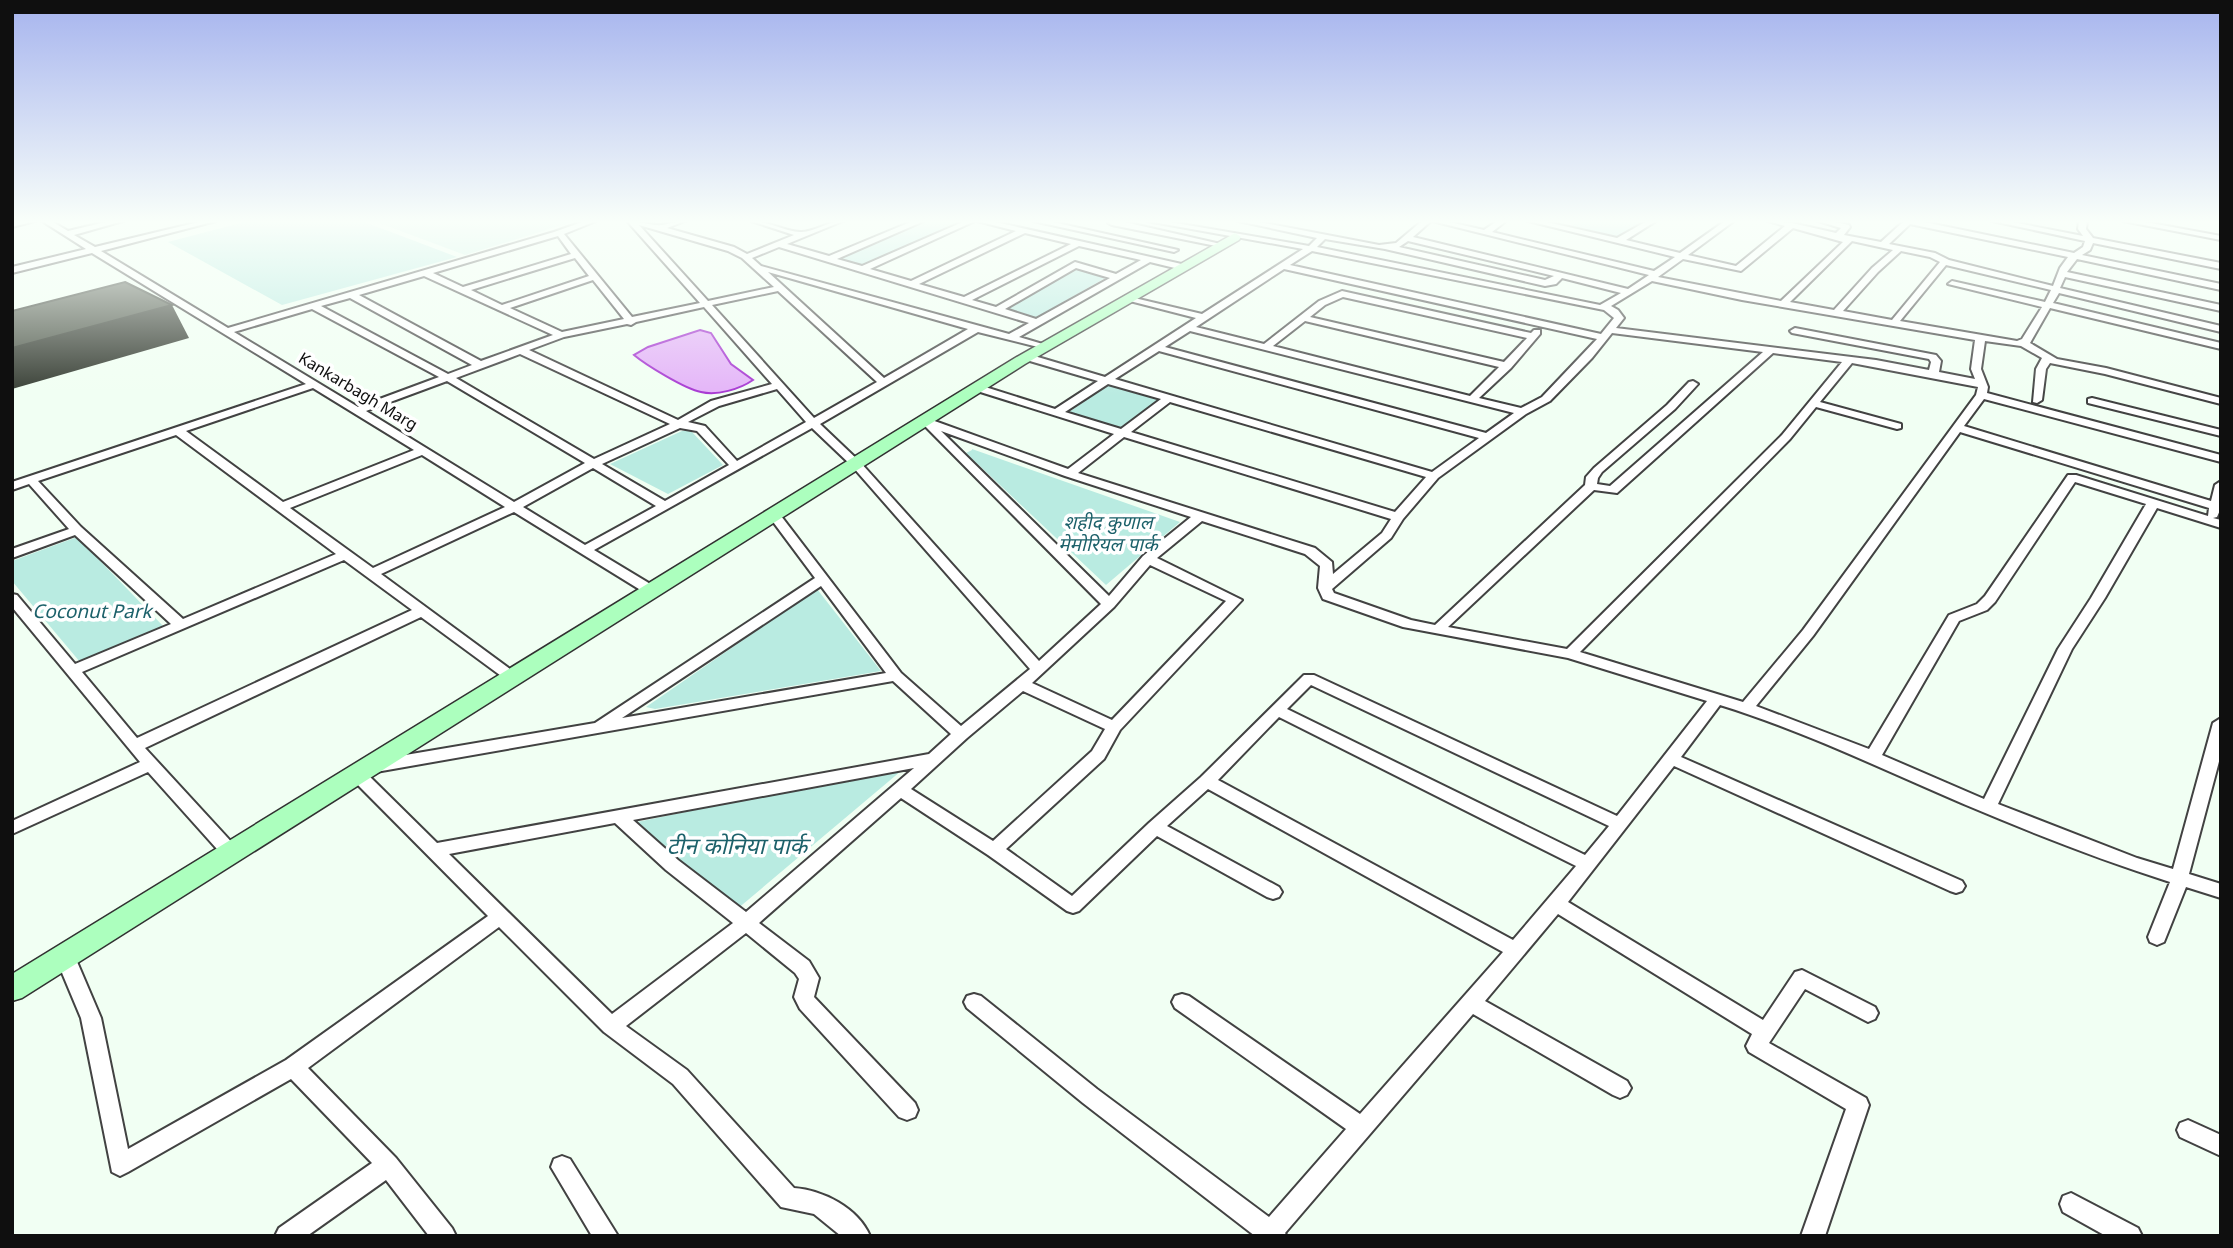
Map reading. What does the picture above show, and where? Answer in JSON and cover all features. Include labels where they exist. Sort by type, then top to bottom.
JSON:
[{"type":"street","name":"Kankarbagh Marg","points":[[143,279],[652,591]]},
{"type":"street","points":[[227,331],[404,279]]},
{"type":"street","points":[[439,279],[561,335]]},
{"type":"street","points":[[463,290],[498,279]]},
{"type":"street","points":[[501,307],[587,279]]},
{"type":"street","points":[[596,279],[631,322]]},
{"type":"street","points":[[684,279],[813,423],[856,464],[1038,669]]},
{"type":"street","points":[[771,279],[884,383]]},
{"type":"street","points":[[802,279],[1010,338],[1035,352],[1106,380],[1434,476]]},
{"type":"street","points":[[896,279],[1036,322]]},
{"type":"street","points":[[912,284],[922,279]]},
{"type":"street","points":[[965,300],[1006,279]]},
{"type":"street","points":[[996,310],[1050,279]]},
{"type":"street","points":[[1010,338],[1113,279]]},
{"type":"street","points":[[12,989],[1035,352],[1129,298],[1152,279]]},
{"type":"street","points":[[1056,413],[1262,279]]},
{"type":"street","points":[[1337,279],[1543,325],[1771,350],[1934,372],[1981,389],[2221,459]]},
{"type":"street","points":[[1325,588],[1387,535],[1398,517],[1434,476],[1522,412],[1546,399],[1608,334],[1619,315],[1605,307],[1591,307],[1459,279]]},
{"type":"street","points":[[1528,279],[1545,283],[1556,279]]},
{"type":"street","points":[[1578,279],[1630,292]]},
{"type":"street","points":[[1605,307],[1648,279]]},
{"type":"street","points":[[1668,279],[1893,324],[1980,339],[2023,343],[2047,359],[2117,373],[2221,401]]},
{"type":"street","points":[[1783,304],[1809,279]]},
{"type":"street","points":[[1836,313],[1867,279]]},
{"type":"street","points":[[1893,324],[1931,279]]},
{"type":"street","points":[[2016,279],[2221,329]]},
{"type":"street","points":[[2023,343],[2048,305],[2060,279]]},
{"type":"street","points":[[2087,279],[2221,308]]},
{"type":"street","points":[[2148,279],[2155,281]]},
{"type":"street","points":[[2180,279],[2221,287]]},
{"type":"street","points":[[135,285],[148,282]]},
{"type":"street","points":[[1952,284],[2161,330],[2182,338],[2221,346]]},
{"type":"street","points":[[357,411],[561,335],[781,288]]},
{"type":"street","points":[[1266,347],[1332,296],[1348,294],[1533,336]]},
{"type":"street","points":[[352,295],[480,365]]},
{"type":"street","points":[[1129,298],[1201,317]]},
{"type":"street","points":[[315,307],[447,377],[665,506]]},
{"type":"street","points":[[1303,318],[1507,366]]},
{"type":"street","points":[[1472,399],[1507,366],[1543,325]]},
{"type":"street","points":[[1186,327],[1522,412]]},
{"type":"street","points":[[585,550],[977,328]]},
{"type":"street","points":[[1795,331],[1926,356],[1935,359],[1934,372]]},
{"type":"street","points":[[1746,708],[1808,633],[1958,428],[1981,389],[1976,369],[1980,339]]},
{"type":"street","points":[[1155,347],[1487,437]]},
{"type":"street","points":[[520,350],[679,424],[701,428],[736,466]]},
{"type":"street","points":[[1591,486],[1613,490],[1771,350]]},
{"type":"street","points":[[2037,400],[2041,369],[2047,359]]},
{"type":"street","points":[[1570,654],[1733,492],[1815,404],[1849,360]]},
{"type":"street","points":[[1437,630],[1591,486],[1592,477],[1598,470],[1671,407],[1693,384]]},
{"type":"street","points":[[12,486],[313,385]]},
{"type":"street","points":[[371,574],[514,507],[592,464],[679,424],[698,409],[781,385]]},
{"type":"street","points":[[978,388],[1398,517]]},
{"type":"street","points":[[1069,474],[1168,399]]},
{"type":"street","points":[[2092,401],[2221,433]]},
{"type":"street","points":[[1815,404],[1897,426]]},
{"type":"street","points":[[925,421],[1069,474],[1310,551],[1326,565],[1325,588],[1328,596],[1408,624],[1570,654],[1717,698],[1873,757],[1989,807],[2131,863],[2221,891]]},
{"type":"street","points":[[925,421],[1110,604]]},
{"type":"street","points":[[1958,428],[2215,506]]},
{"type":"street","points":[[178,430],[513,678]]},
{"type":"street","points":[[282,507],[422,451]]},
{"type":"street","points":[[1873,757],[1954,618],[1982,607],[1990,599],[2072,477],[2216,523],[2215,506],[2221,485]]},
{"type":"street","points":[[31,480],[77,530],[181,625]]},
{"type":"street","points":[[1989,807],[2065,649],[2154,502]]},
{"type":"street","points":[[774,515],[896,676],[961,734]]},
{"type":"street","points":[[611,1026],[746,923],[900,790],[1110,604],[1148,559],[1199,517]]},
{"type":"street","points":[[12,554],[77,530]]},
{"type":"street","points":[[72,671],[345,555]]},
{"type":"street","points":[[994,850],[1098,755],[1114,727],[1235,600],[1148,559]]},
{"type":"street","points":[[597,728],[823,578]]},
{"type":"street","points":[[12,598],[149,764],[231,853]]},
{"type":"street","points":[[135,746],[422,611]]},
{"type":"street","points":[[364,771],[896,676]]},
{"type":"street","points":[[900,790],[994,850],[1073,906],[1207,781],[1309,678],[1619,824]]},
{"type":"street","points":[[1022,684],[1114,727]]},
{"type":"street","points":[[974,1002],[1090,1096],[1271,1234],[1516,950],[1672,759],[1717,698]]},
{"type":"street","points":[[1277,710],[1587,864]]},
{"type":"street","points":[[2157,937],[2175,895],[2221,723]]},
{"type":"street","points":[[435,850],[934,759]]},
{"type":"street","points":[[1672,759],[1956,886]]},
{"type":"street","points":[[12,828],[149,764]]},
{"type":"street","points":[[364,771],[435,850],[611,1026],[680,1077],[789,1199],[809,1199],[828,1207],[858,1236]]},
{"type":"street","points":[[1207,781],[1516,950]]},
{"type":"street","points":[[618,816],[808,973],[804,997],[807,1003],[907,1110]]},
{"type":"street","points":[[1155,827],[1273,892]]},
{"type":"street","points":[[1555,903],[1764,1031]]},
{"type":"street","points":[[65,956],[90,1018],[120,1165],[293,1068],[501,916]]},
{"type":"street","points":[[1813,1236],[1858,1105],[1756,1046],[1802,978],[1868,1013]]},
{"type":"street","points":[[1182,1002],[1362,1128]]},
{"type":"street","points":[[1471,1003],[1620,1088]]},
{"type":"street","points":[[293,1068],[388,1165],[443,1236]]},
{"type":"street","points":[[2188,1130],[2221,1146]]},
{"type":"street","points":[[287,1236],[388,1165]]},
{"type":"street","points":[[562,1167],[606,1236]]},
{"type":"street","points":[[2071,1204],[2130,1236]]},
{"type":"green space","points":[[235,279],[376,279],[282,305]]},
{"type":"green space","points":[[1056,279],[1103,279],[1035,318],[1007,309]]},
{"type":"green space","points":[[1109,385],[1160,400],[1121,428],[1069,412]]},
{"type":"green space","points":[[682,431],[691,431],[723,465],[668,494],[610,464]]},
{"type":"green space","name":"शहीद कुणाल मेमोरियल पार्क","points":[[972,450],[1180,522],[1106,585],[966,453]]},
{"type":"green space","name":"Coconut Park","points":[[77,537],[164,627],[80,662],[12,581],[12,561]]},
{"type":"green space","points":[[817,589],[881,671],[655,709],[646,707]]},
{"type":"green space","name":"टीन कोनिया पार्क","points":[[898,768],[901,771],[736,910],[637,822]]},
{"type":"shaded area","points":[[700,330],[711,333],[731,364],[753,380],[728,391],[701,392],[676,382],[634,355],[648,347]]},
{"type":"building","points":[[125,282],[172,305],[12,348],[12,311]]}]
